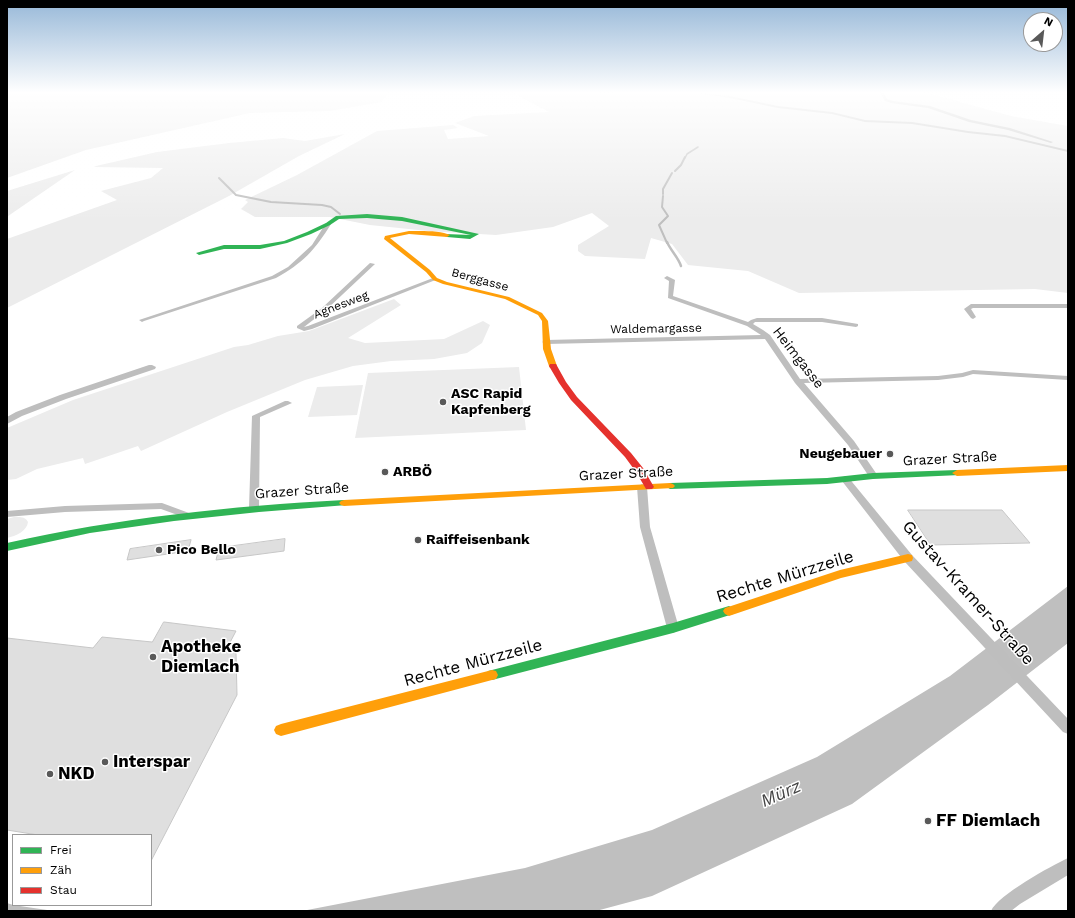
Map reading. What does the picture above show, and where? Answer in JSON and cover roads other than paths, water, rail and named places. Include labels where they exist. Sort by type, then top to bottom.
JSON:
[{"type":"street","points":[[994,135],[1068,151]]},
{"type":"street","points":[[1029,135],[1068,146]]},
{"type":"street","name":"Berggasse","points":[[199,253],[224,247],[260,247],[279,243],[309,233],[328,224],[338,217],[367,216],[402,220],[476,234],[470,237],[405,232],[392,234],[387,237],[387,239],[435,279],[509,300],[532,309],[542,315],[546,322],[547,351],[554,370],[570,392],[637,464],[644,475],[645,487]]},
{"type":"street","points":[[142,320],[233,292],[274,277],[290,268],[314,246],[328,224]]},
{"type":"street","name":"Agnesweg","points":[[372,264],[324,309],[299,327],[304,329],[310,328],[435,279]]},
{"type":"street","name":"Heimgasse","points":[[667,278],[672,280],[670,297],[749,325],[767,337],[798,381],[851,443],[873,476]]},
{"type":"street","points":[[973,317],[966,309],[971,306],[1068,306]]},
{"type":"street","points":[[749,325],[753,321],[757,320],[806,319],[856,325]]},
{"type":"street","name":"Waldemargasse","points":[[546,342],[767,337]]},
{"type":"street","points":[[7,421],[19,414],[63,397],[152,368]]},
{"type":"street","points":[[798,381],[938,378],[963,375],[973,372],[1068,378]]},
{"type":"street","points":[[254,508],[256,416],[288,403]]},
{"type":"street","name":"Grazer Straße","points":[[7,547],[53,536],[186,515],[254,508],[645,487],[827,481],[873,476],[1068,468]]},
{"type":"street","name":"Gustav-Kramer-Straße","points":[[845,479],[908,558],[1068,728]]},
{"type":"street","points":[[645,487],[645,527],[673,628]]},
{"type":"street","name":"Grazer Straße","points":[[7,514],[65,509],[162,506],[186,515]]},
{"type":"street","name":"Rechte Mürzzeile","points":[[281,730],[673,628],[840,574],[908,558]]},
{"type":"street","points":[[999,911],[1014,898],[1068,866]]},
{"type":"water","name":"Mürz","points":[[1068,586],[1068,643],[988,705],[852,804],[652,896],[596,911],[302,911],[525,868],[652,830],[817,757],[950,676]]},
{"type":"water","points":[[7,903],[12,906],[54,911],[7,911]]},
{"type":"waterway","points":[[685,158],[687,154],[698,147]]},
{"type":"waterway","points":[[675,171],[681,165],[685,157]]},
{"type":"waterway","points":[[663,194],[663,189],[672,173]]},
{"type":"waterway","points":[[219,178],[236,195],[271,202],[322,205],[331,207],[340,214]]},
{"type":"waterway","points":[[663,196],[662,207],[668,216],[659,225],[667,243]]},
{"type":"waterway","points":[[667,242],[681,266]]},
{"type":"place","name":"ASC Rapid Kapfenberg","points":[[443,402]]},
{"type":"place","name":"Neugebauer","points":[[890,454]]},
{"type":"place","name":"ARBÖ","points":[[385,472]]},
{"type":"place","name":"Raiffeisenbank","points":[[418,540]]},
{"type":"place","name":"Pico Bello","points":[[159,550]]},
{"type":"place","name":"Apotheke Diemlach","points":[[153,657]]},
{"type":"place","name":"Interspar","points":[[105,762]]},
{"type":"place","name":"NKD","points":[[50,774]]},
{"type":"place","name":"FF Diemlach","points":[[928,821]]}]
